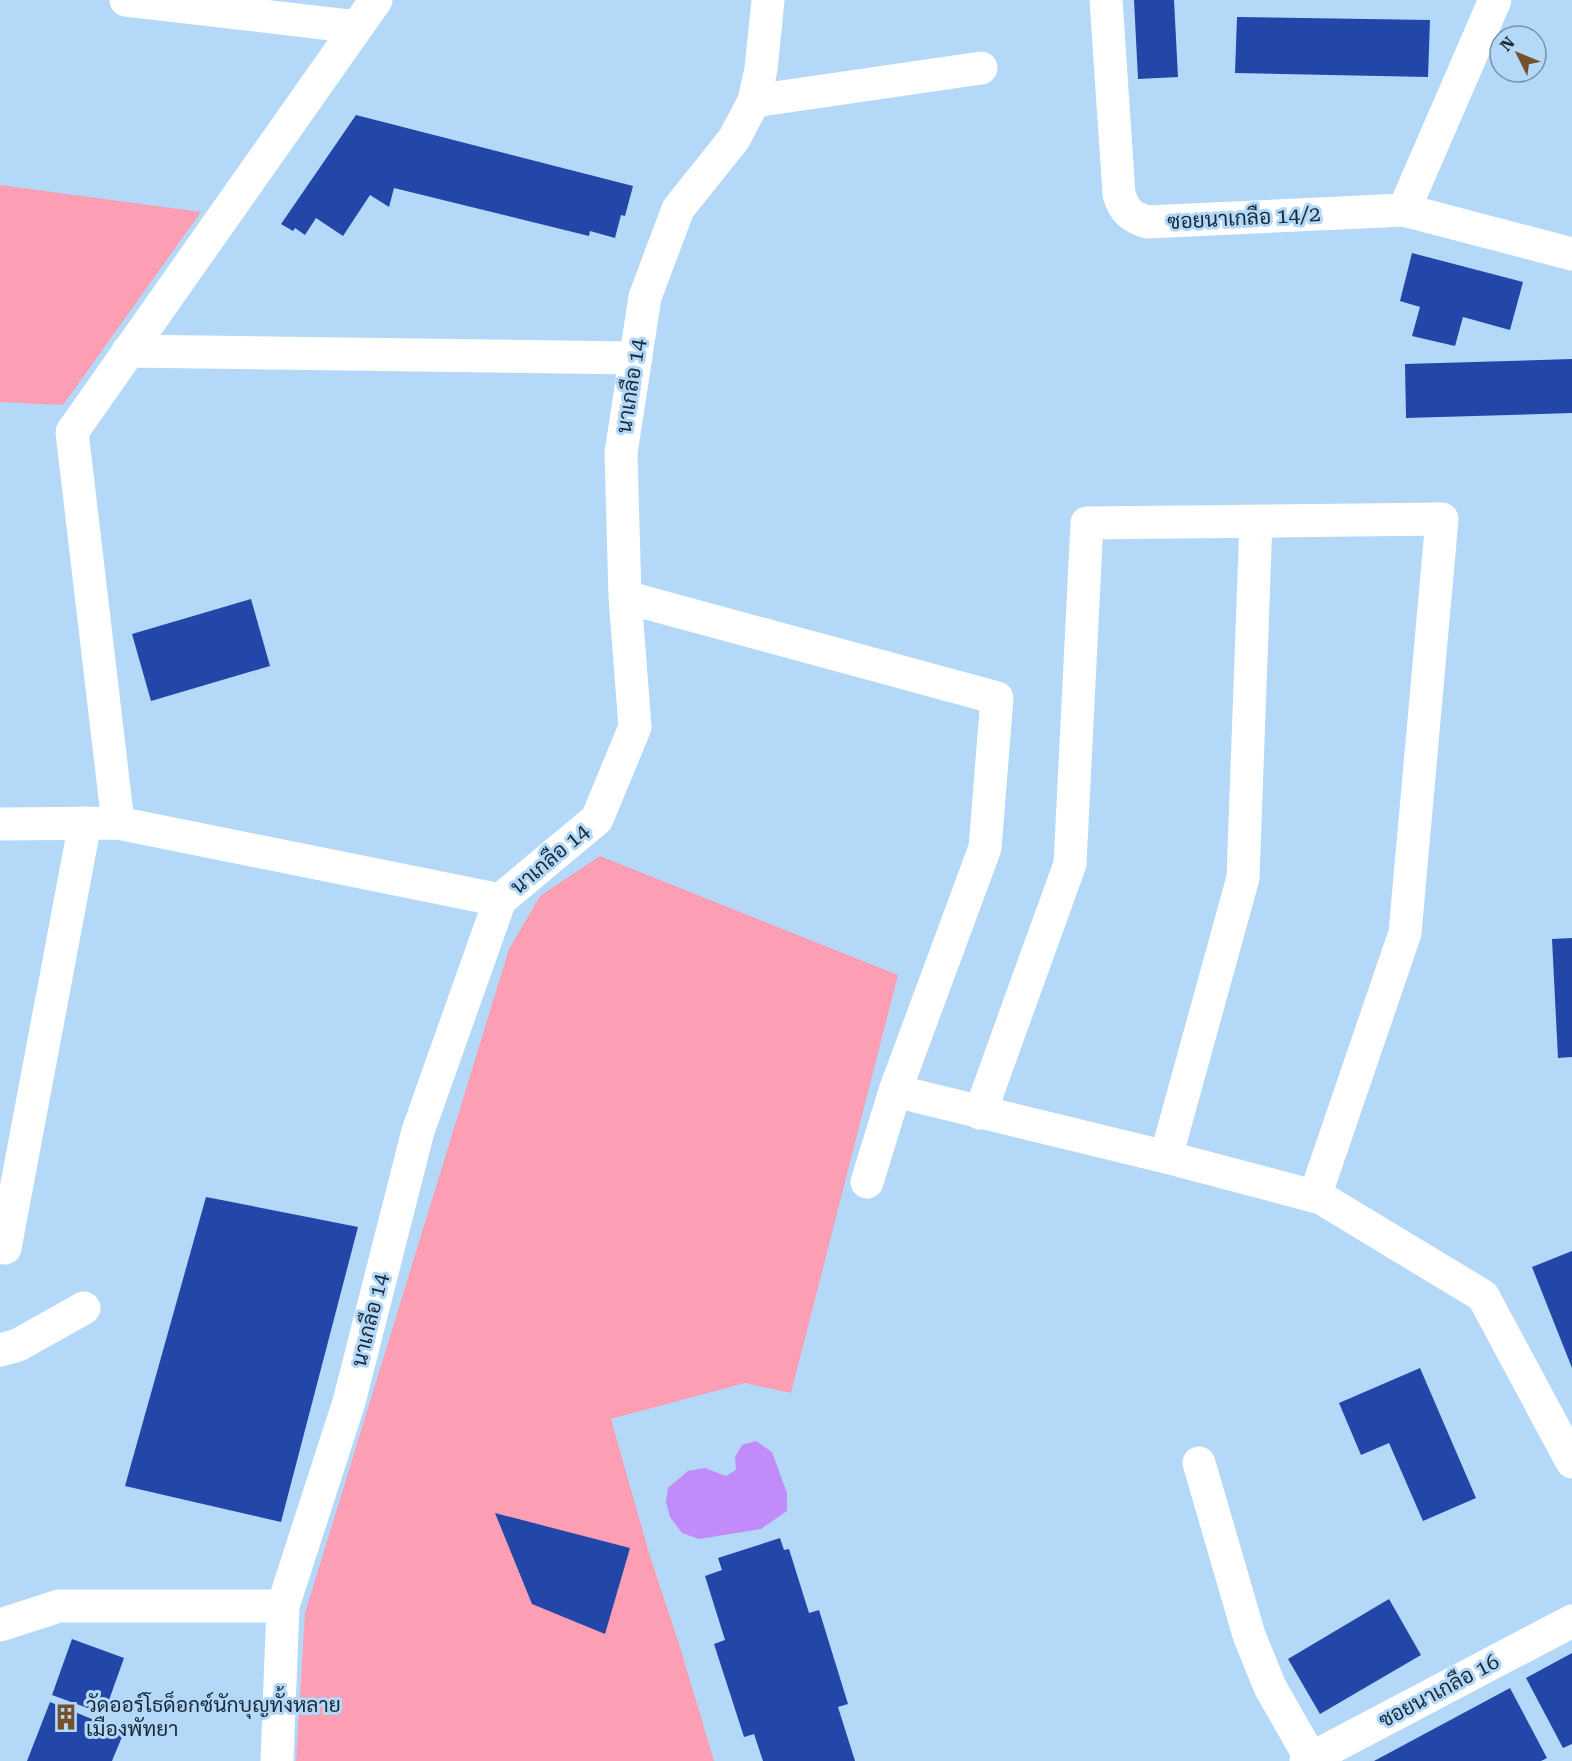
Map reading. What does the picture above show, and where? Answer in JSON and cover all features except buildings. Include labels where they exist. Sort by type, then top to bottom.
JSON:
[{"type":"street","points":[[126,0],[357,27]]},
{"type":"street","points":[[118,823],[72,432],[376,0]]},
{"type":"street","name":"นาเกลือ 14","points":[[278,1761],[283,1606],[349,1402],[417,1131],[500,900],[597,819],[635,727],[625,597],[621,453],[645,297],[678,209],[734,140],[754,101],[761,69],[768,0]]},
{"type":"street","name":"ซอยนาเกลือ 14/2","points":[[1106,0],[1119,194],[1122,204],[1130,215],[1147,222],[1404,210],[1572,254]]},
{"type":"street","points":[[1404,210],[1495,0]]},
{"type":"street","points":[[754,101],[981,68]]},
{"type":"street","points":[[128,351],[636,358]]},
{"type":"street","points":[[980,1113],[1070,864],[1087,523],[1442,519],[1405,933],[1316,1196]]},
{"type":"street","points":[[1166,1157],[1243,878],[1256,521]]},
{"type":"street","points":[[625,597],[997,698],[985,848],[895,1091],[867,1182]]},
{"type":"street","points":[[5,1248],[85,823]]},
{"type":"street","points":[[0,824],[118,823],[500,900]]},
{"type":"street","points":[[895,1091],[1316,1196],[1483,1296],[1572,1462]]},
{"type":"street","points":[[0,1350],[18,1345],[84,1308]]},
{"type":"street","points":[[1198,1463],[1250,1635],[1270,1688],[1309,1760]]},
{"type":"street","points":[[0,1625],[59,1606],[283,1606]]},
{"type":"street","name":"ซอยนาเกลือ 16","points":[[1309,1760],[1572,1621]]},
{"type":"shaded area","points":[[0,185],[201,212],[63,405],[0,402]]},
{"type":"shaded area","points":[[600,856],[898,975],[791,1393],[745,1383],[611,1419],[649,1553],[714,1761],[296,1761],[305,1613],[509,949],[540,896]]},
{"type":"shaded area","points":[[756,1441],[772,1452],[787,1493],[787,1511],[761,1529],[699,1539],[682,1533],[670,1517],[666,1502],[668,1488],[688,1471],[705,1468],[726,1476],[736,1470],[735,1457],[742,1445]]},
{"type":"place","name":"วัดออร์โธด็อกซ์นักบุญทั้งหลาย เมืองพัทยา","points":[[66,1717]]}]
